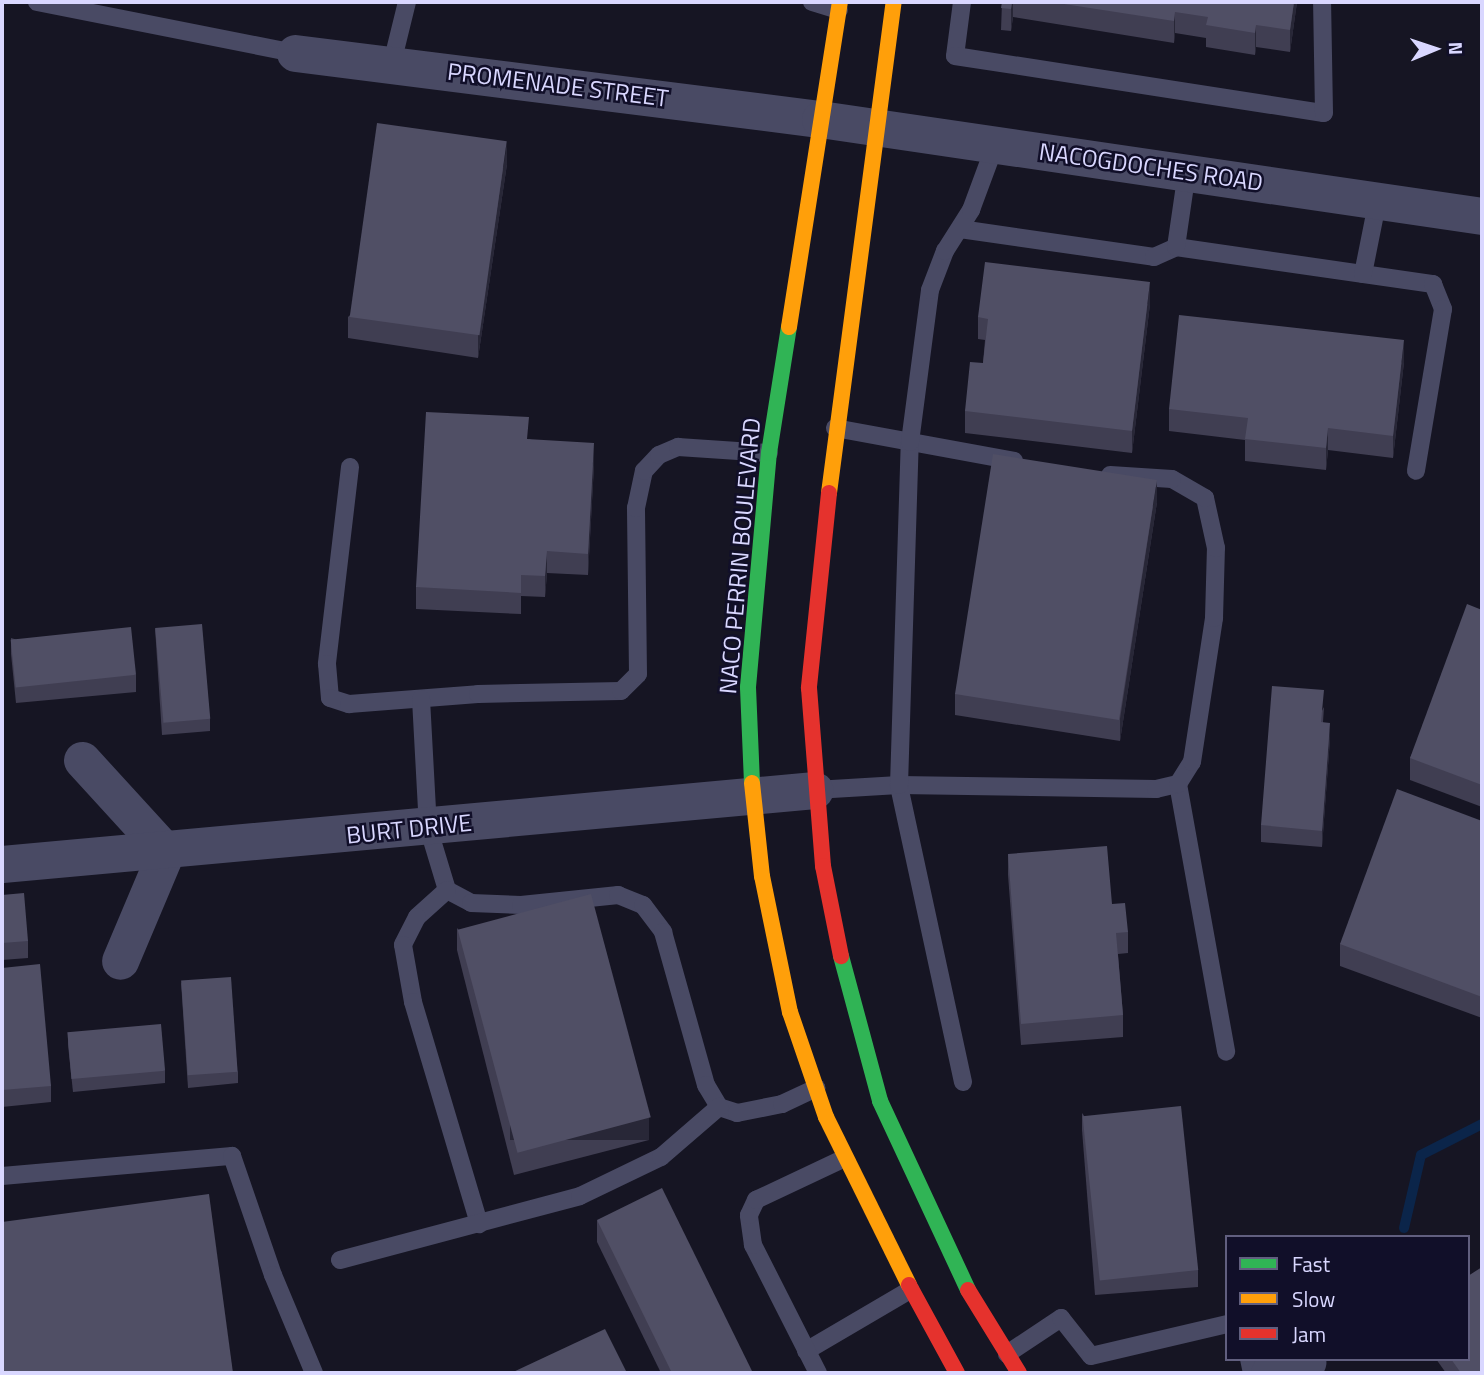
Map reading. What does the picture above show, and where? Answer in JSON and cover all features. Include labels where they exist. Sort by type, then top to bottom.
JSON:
[{"type":"main road","points":[[894,2],[880,129],[834,427],[809,688],[815,790],[823,866],[849,995],[880,1101],[972,1298],[1019,1373]]},
{"type":"main road","name":"NACO PERRIN BOULEVARD","points":[[839,6],[769,453],[748,687],[753,795],[762,876],[790,1012],[816,1088],[845,1158],[910,1290],[957,1373]]},
{"type":"street","name":"PROMENADE STREET","points":[[295,53],[392,63],[820,119]]},
{"type":"street","name":"NACOGDOCHES ROAD","points":[[820,119],[1482,216]]},
{"type":"street","points":[[82,760],[166,852],[120,961]]},
{"type":"street","name":"BURT DRIVE","points":[[2,864],[166,852],[815,790]]},
{"type":"street","points":[[1269,1373],[1307,1362]]},
{"type":"lane","points":[[37,2],[295,53]]},
{"type":"lane","points":[[392,63],[407,2]]},
{"type":"lane","points":[[812,2],[839,6]]},
{"type":"lane","points":[[962,2],[955,56],[1324,113],[1322,2]]},
{"type":"lane","points":[[963,1082],[899,785],[910,442],[930,290],[945,251],[971,210],[995,145]]},
{"type":"lane","points":[[1176,247],[1187,172]]},
{"type":"lane","points":[[1363,274],[1378,199]]},
{"type":"lane","points":[[960,229],[1154,257],[1176,247],[1433,284],[1443,309],[1416,471]]},
{"type":"lane","points":[[834,427],[1028,463]]},
{"type":"lane","points":[[350,467],[327,664],[330,698],[349,704],[621,691],[638,674],[636,508],[644,471],[659,455],[678,447],[769,453]]},
{"type":"lane","points":[[1093,474],[1172,479],[1205,498],[1216,548],[1214,618],[1192,762],[1178,784],[1226,1052]]},
{"type":"lane","points":[[421,699],[428,827],[447,890],[471,903],[521,905],[618,895],[643,905],[663,932],[706,1085],[719,1107],[737,1112],[782,1104],[816,1088]]},
{"type":"lane","points":[[815,790],[899,785],[1156,789],[1178,784]]},
{"type":"lane","points":[[447,890],[417,917],[403,945],[413,1002],[479,1224]]},
{"type":"lane","points":[[340,1261],[580,1196],[661,1157],[719,1107]]},
{"type":"lane","points":[[2,1176],[232,1156],[273,1275],[314,1373]]},
{"type":"lane","points":[[818,1373],[753,1245],[749,1215],[756,1200],[845,1158]]},
{"type":"lane","points":[[806,1351],[910,1290]]},
{"type":"lane","points":[[1007,1354],[1061,1318],[1091,1356],[1225,1324]]},
{"type":"building","points":[[1002,2],[1012,2],[1011,9],[1001,8]]},
{"type":"building","points":[[1051,2],[1294,2],[1290,30],[1256,25],[1255,33],[1206,25],[1208,17],[1175,12],[1174,21]]},
{"type":"building","points":[[377,123],[507,141],[479,335],[350,317]]},
{"type":"building","points":[[985,262],[1150,282],[1132,431],[965,411],[970,362],[983,363],[988,319],[978,317]]},
{"type":"building","points":[[1179,315],[1404,340],[1393,436],[1328,428],[1326,448],[1245,439],[1248,418],[1169,409]]},
{"type":"building","points":[[426,412],[529,417],[527,439],[594,443],[588,554],[547,551],[545,576],[521,575],[521,593],[416,587]]},
{"type":"building","points":[[993,454],[1157,480],[1119,720],[955,694]]},
{"type":"building","points":[[1467,604],[1482,610],[1482,785],[1410,758]]},
{"type":"building","points":[[202,624],[210,719],[163,723],[155,628]]},
{"type":"building","points":[[131,627],[136,675],[16,687],[11,640]]},
{"type":"building","points":[[1272,686],[1324,690],[1321,722],[1330,723],[1322,831],[1261,825]]},
{"type":"building","points":[[1397,789],[1482,821],[1482,997],[1340,944]]},
{"type":"building","points":[[1107,846],[1112,904],[1125,903],[1128,932],[1116,933],[1123,1015],[1021,1024],[1008,854]]},
{"type":"building","points":[[24,893],[28,941],[2,943],[2,895]]},
{"type":"building","points":[[591,894],[651,1117],[517,1153],[458,930]]},
{"type":"building","points":[[40,964],[51,1086],[2,1090],[2,968]]},
{"type":"building","points":[[231,977],[238,1072],[188,1075],[181,980]]},
{"type":"building","points":[[161,1024],[165,1071],[71,1079],[67,1032]]},
{"type":"building","points":[[1181,1106],[1198,1270],[1100,1280],[1083,1116]]},
{"type":"building","points":[[662,1188],[753,1373],[672,1373],[597,1220]]},
{"type":"building","points":[[209,1194],[233,1373],[2,1373],[2,1222]]},
{"type":"building","points":[[1482,1267],[1482,1373],[1461,1373],[1452,1361],[1470,1361],[1470,1275]]},
{"type":"building","points":[[605,1329],[627,1373],[511,1373]]},
{"type":"waterway","points":[[1404,1228],[1421,1155],[1482,1124]]},
{"type":"traffic: fast","points":[[752,783],[748,687],[769,453],[789,327]]},
{"type":"traffic: fast","points":[[841,956],[880,1101],[968,1290]]},
{"type":"traffic: slow","points":[[789,327],[840,2]]},
{"type":"traffic: slow","points":[[829,493],[894,2]]},
{"type":"traffic: slow","points":[[752,783],[762,876],[790,1012],[826,1117],[909,1285]]},
{"type":"traffic: jam","points":[[829,493],[809,688],[823,866],[841,956]]},
{"type":"traffic: jam","points":[[909,1285],[957,1373]]},
{"type":"traffic: jam","points":[[968,1290],[1019,1373]]}]
